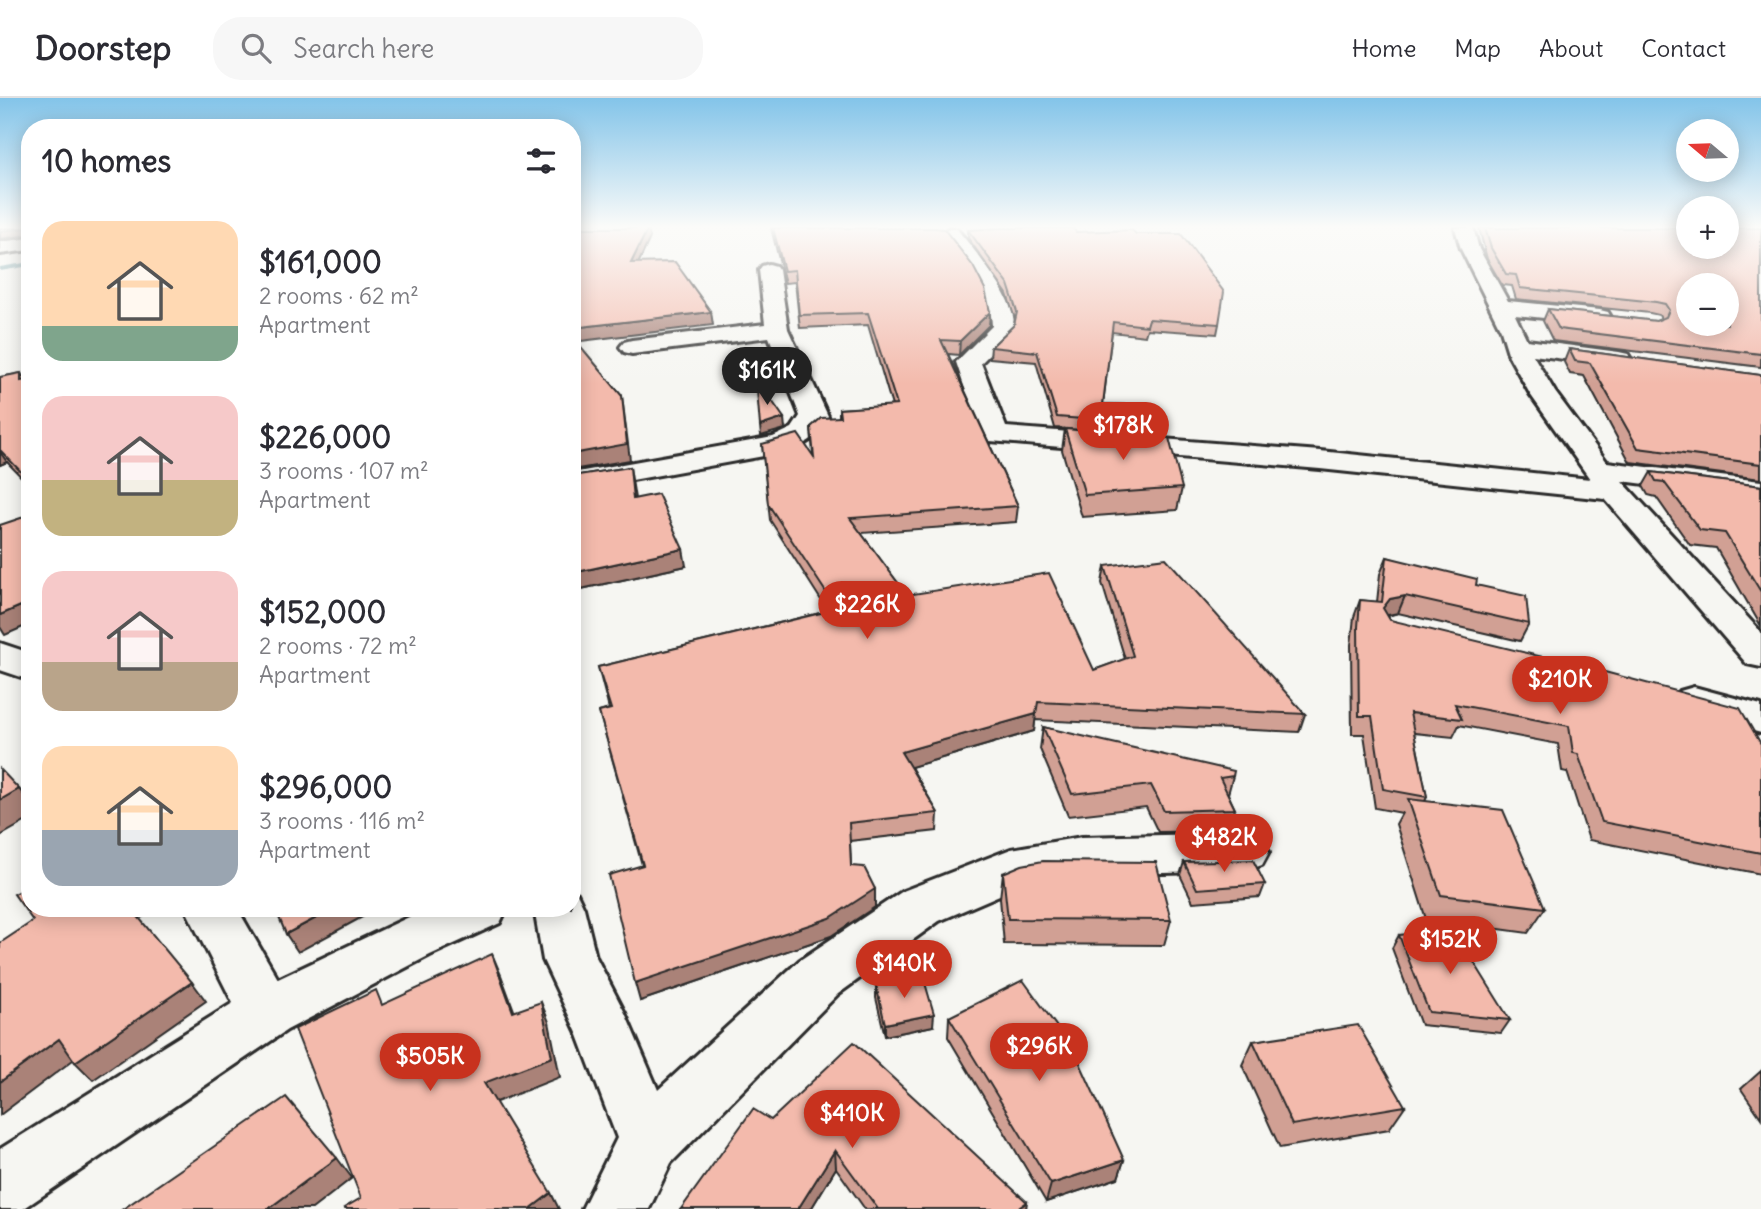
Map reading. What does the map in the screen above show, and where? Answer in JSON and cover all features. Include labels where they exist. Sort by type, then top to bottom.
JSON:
[{"type":"street","points":[[581,480],[780,444],[803,435],[811,426],[814,416],[777,329],[770,280]]},
{"type":"street","points":[[983,280],[998,302],[1004,321],[1003,328],[968,362],[993,431],[1000,435],[1761,491]]},
{"type":"street","points":[[1486,280],[1543,394],[1605,480],[1761,656]]},
{"type":"street","points":[[1501,307],[1623,320]]},
{"type":"street","points":[[632,347],[777,329]]},
{"type":"street","points":[[1517,346],[1640,362]]},
{"type":"street","points":[[0,656],[21,664]]},
{"type":"street","points":[[1660,691],[1761,719]]},
{"type":"street","points":[[615,1209],[649,1141],[819,977],[921,906],[1011,869],[1082,856],[1245,852]]},
{"type":"street","points":[[215,917],[267,1013]]},
{"type":"street","points":[[0,1186],[267,1013],[412,939],[462,917]]},
{"type":"street","points":[[561,917],[570,960],[605,1032],[649,1141]]},
{"type":"building","points":[[581,280],[688,280],[711,312],[581,327]]},
{"type":"building","points":[[796,280],[980,280],[985,289],[990,312],[960,341],[941,340],[1018,506],[850,518],[907,595],[1049,573],[1094,670],[1133,656],[1105,566],[1166,558],[1305,714],[1038,702],[1036,714],[901,752],[938,813],[849,823],[851,866],[864,867],[875,889],[830,918],[635,983],[609,875],[643,865],[599,712],[611,709],[598,667],[837,609],[768,504],[762,444],[798,434],[814,457],[811,427],[821,418],[840,417],[839,409],[897,405],[868,313],[799,315]]},
{"type":"building","points":[[1005,280],[1215,280],[1224,292],[1219,324],[1149,319],[1147,326],[1113,322],[1103,404],[1157,406],[1162,425],[1057,417],[1037,352],[991,347],[1014,325],[1017,312]]},
{"type":"building","points":[[1517,280],[1676,280],[1676,336],[1739,336],[1739,280],[1761,280],[1761,354],[1559,329],[1548,309],[1656,321],[1666,317],[1669,310],[1665,304],[1520,288]]},
{"type":"building","points":[[581,347],[622,396],[627,444],[581,452]]},
{"type":"building","points":[[1569,349],[1761,375],[1761,464],[1638,448],[1590,363],[1575,361]]},
{"type":"building","points":[[21,373],[21,472],[0,450],[0,377]]},
{"type":"building","points":[[756,378],[784,418],[760,426]]},
{"type":"building","points":[[1065,429],[1169,438],[1182,488],[1085,495]]},
{"type":"building","points":[[630,467],[633,499],[658,494],[683,549],[581,571],[581,475]]},
{"type":"building","points":[[1651,472],[1761,486],[1761,592],[1725,533],[1700,530],[1664,482],[1656,481]]},
{"type":"building","points":[[21,518],[21,606],[0,615],[0,525]]},
{"type":"building","points":[[1387,557],[1477,579],[1476,585],[1526,596],[1529,624],[1405,596],[1390,599],[1383,608],[1390,620],[1740,708],[1761,744],[1761,853],[1602,822],[1578,754],[1573,753],[1569,726],[1455,704],[1462,719],[1410,713],[1427,797],[1383,789],[1372,716],[1359,716],[1358,627],[1360,600],[1382,602]]},
{"type":"building","points":[[1043,727],[1234,771],[1233,776],[1220,778],[1235,809],[1164,811],[1151,785],[1072,794]]},
{"type":"building","points":[[0,769],[19,789],[0,800]]},
{"type":"building","points":[[1408,799],[1503,810],[1545,908],[1441,895]]},
{"type":"building","points":[[1253,860],[1265,884],[1197,889],[1184,862]]},
{"type":"building","points":[[1043,861],[1156,862],[1171,920],[1008,919],[1003,873],[1022,865]]},
{"type":"building","points":[[21,890],[21,904],[14,894]]},
{"type":"building","points":[[30,917],[138,917],[192,982],[75,1062],[59,1039],[0,1082],[0,943],[33,921]]},
{"type":"building","points":[[279,917],[318,917],[286,934]]},
{"type":"building","points":[[1454,930],[1510,1020],[1429,1012],[1399,935]]},
{"type":"building","points":[[492,954],[513,1012],[541,1002],[552,1057],[484,1083],[551,1193],[530,1209],[345,1209],[361,1198],[295,1029],[376,990],[382,1005]]},
{"type":"building","points":[[923,976],[934,1014],[885,1024],[876,985]]},
{"type":"building","points":[[1023,980],[1075,1052],[1124,1160],[1051,1184],[949,1017]]},
{"type":"building","points":[[1358,1025],[1405,1106],[1292,1125],[1253,1041]]},
{"type":"building","points":[[854,1042],[1027,1202],[1017,1209],[878,1209],[835,1150],[798,1209],[681,1209],[753,1109],[771,1120]]},
{"type":"building","points":[[286,1097],[337,1158],[268,1209],[123,1209]]}]
